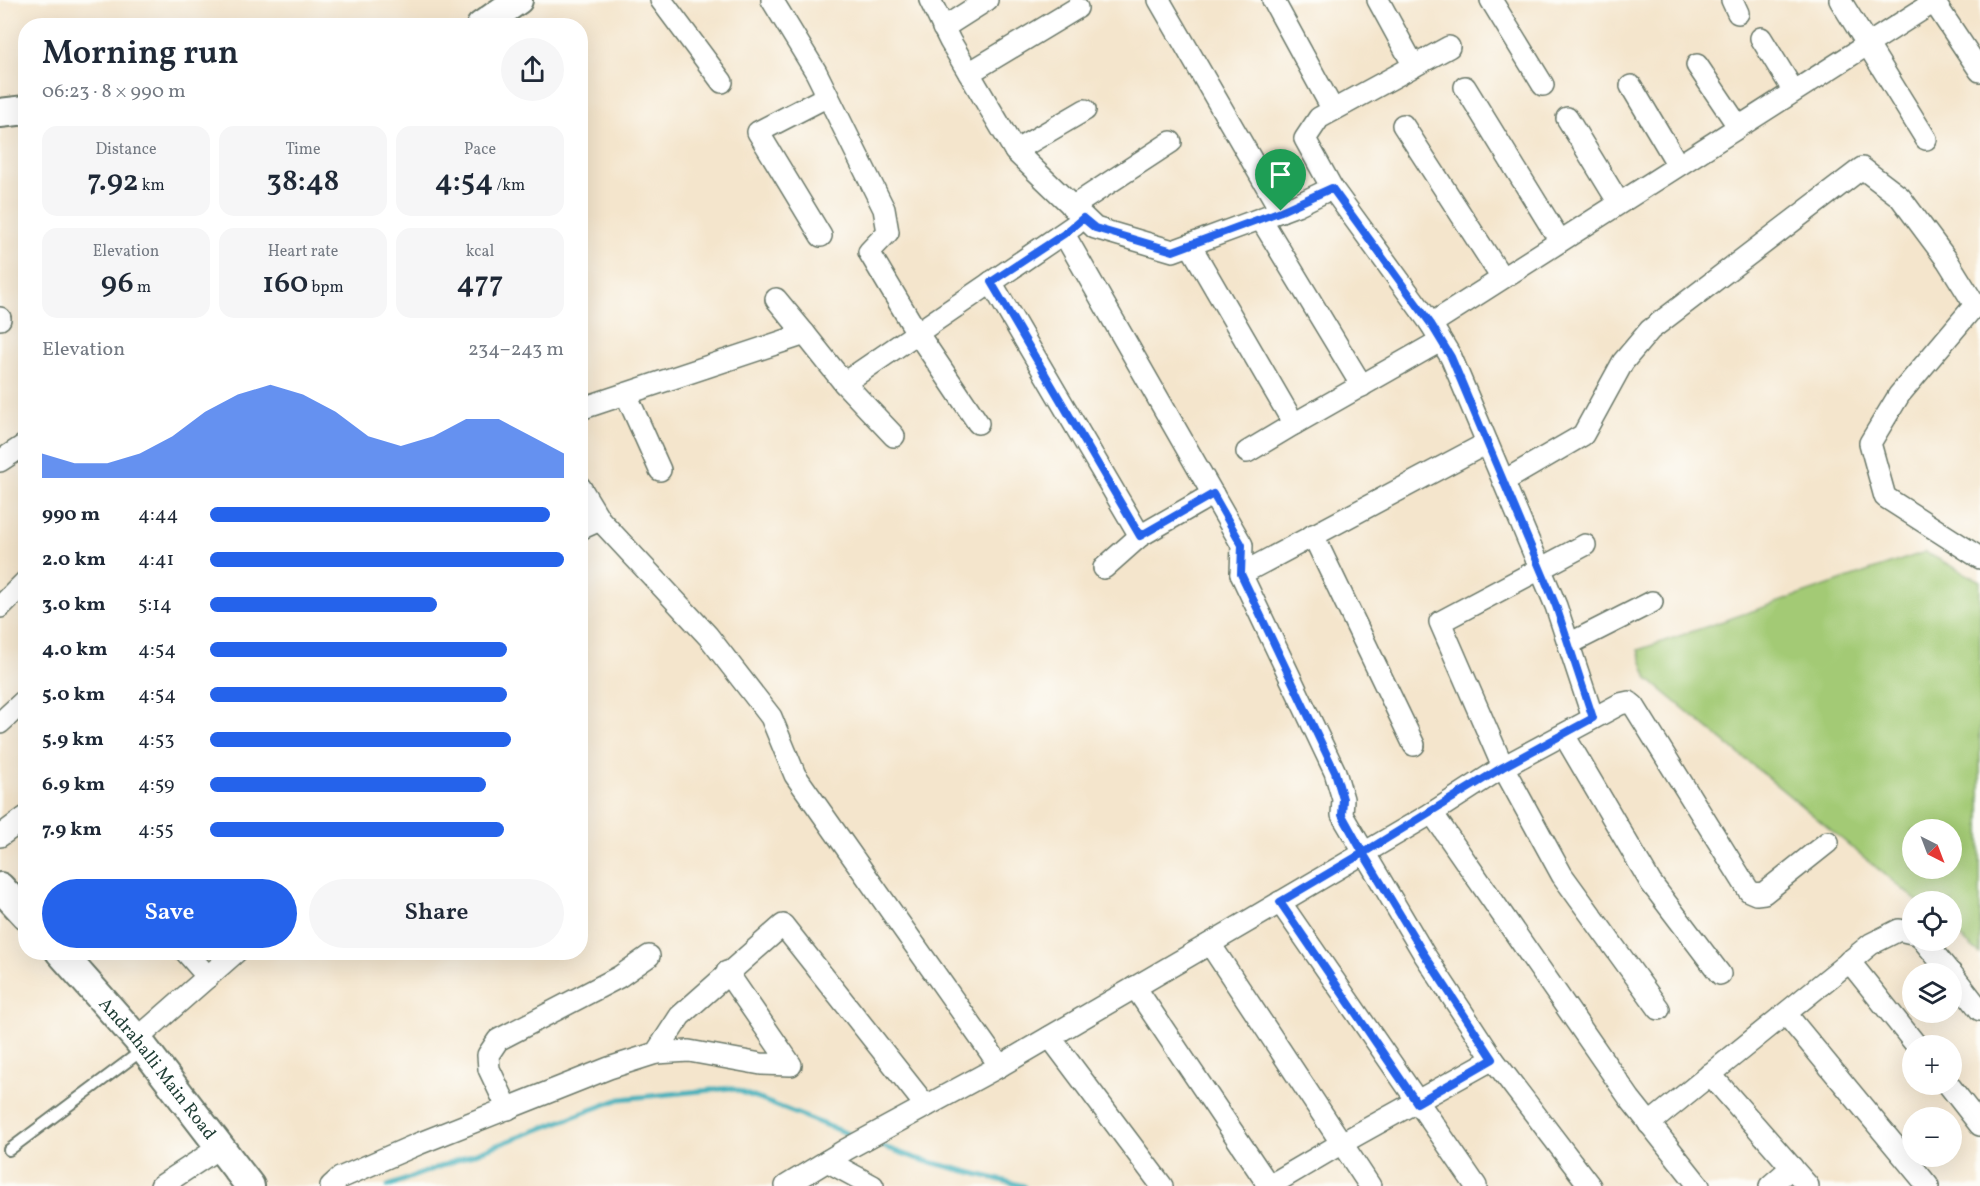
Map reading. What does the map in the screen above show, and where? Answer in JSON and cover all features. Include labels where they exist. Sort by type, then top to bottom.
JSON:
[{"type":"main road","points":[[492,18],[518,0]]},
{"type":"main road","points":[[0,113],[18,111]]},
{"type":"main road","points":[[0,887],[18,906]]},
{"type":"main road","name":"Andrahalli Main Road","points":[[67,960],[140,1044],[250,1186]]},
{"type":"street","points":[[661,0],[722,82]]},
{"type":"street","points":[[772,0],[816,72],[826,98],[884,209],[888,232],[868,252],[916,332],[978,423]]},
{"type":"street","points":[[930,0],[943,28],[1015,151],[1095,228],[1173,251],[1261,219],[1332,188]]},
{"type":"street","points":[[943,28],[987,0]]},
{"type":"street","points":[[1159,0],[1281,211]]},
{"type":"street","points":[[1273,0],[1333,110]]},
{"type":"street","points":[[1378,0],[1413,66]]},
{"type":"street","points":[[1491,0],[1543,85]]},
{"type":"street","points":[[1840,0],[1926,139]]},
{"type":"street","points":[[1247,452],[1362,386],[1435,333],[1502,278],[1934,2],[1980,70]]},
{"type":"street","points":[[969,73],[1077,8]]},
{"type":"street","points":[[1761,38],[1793,90]]},
{"type":"street","points":[[1449,47],[1319,118],[1305,140],[1332,188],[1451,357],[1540,568],[1569,644],[1593,718]]},
{"type":"street","points":[[1697,65],[1738,126]]},
{"type":"street","points":[[1631,86],[1678,165]]},
{"type":"street","points":[[1465,87],[1560,241]]},
{"type":"street","points":[[820,236],[758,132],[826,98]]},
{"type":"street","points":[[1015,151],[1085,110]]},
{"type":"street","points":[[1567,118],[1619,203]]},
{"type":"street","points":[[1403,125],[1502,278]]},
{"type":"street","points":[[844,383],[916,332],[1064,234],[1078,212],[1171,142]]},
{"type":"street","points":[[1503,482],[1583,435],[1623,362],[1650,330],[1862,168],[1900,197],[1947,260],[1977,306],[1899,395],[1870,443],[1885,497],[1980,558]]},
{"type":"street","points":[[1261,219],[1362,386]]},
{"type":"street","points":[[1064,234],[1242,545],[1241,574],[1335,772],[1343,799],[1342,815],[1424,954],[1493,1059],[1590,1186]]},
{"type":"street","points":[[1190,245],[1294,424]]},
{"type":"street","points":[[991,282],[1140,536]]},
{"type":"street","points":[[776,299],[844,383],[894,435]]},
{"type":"street","points":[[588,406],[805,334]]},
{"type":"street","points":[[626,394],[660,470]]},
{"type":"street","points":[[1241,574],[1487,443]]},
{"type":"street","points":[[0,461],[18,449]]},
{"type":"street","points":[[1104,568],[1140,536],[1213,494]]},
{"type":"street","points":[[588,500],[600,520],[708,636],[771,717],[795,775],[1000,1066]]},
{"type":"street","points":[[588,525],[600,520]]},
{"type":"street","points":[[1313,535],[1414,745]]},
{"type":"street","points":[[1585,545],[1440,622],[1503,767],[1562,875],[1659,1009]]},
{"type":"street","points":[[1569,644],[1652,602]]},
{"type":"street","points":[[786,1186],[1050,1037],[1432,813],[1503,767],[1620,704],[1629,702],[1634,706],[1749,891],[1756,894],[1764,893],[1828,842]]},
{"type":"street","points":[[0,723],[18,706]]},
{"type":"street","points":[[1564,735],[1651,883],[1720,974]]},
{"type":"street","points":[[1432,813],[1524,949],[1648,1124],[1699,1186]]},
{"type":"street","points":[[0,836],[18,823]]},
{"type":"street","points":[[1280,902],[1476,1186]]},
{"type":"street","points":[[656,1053],[680,1016],[727,972],[783,925],[926,1106]]},
{"type":"street","points":[[1648,1124],[1849,961],[1883,936],[1902,931]]},
{"type":"street","points":[[1209,944],[1370,1186]]},
{"type":"street","points":[[1932,951],[1942,963]]},
{"type":"street","points":[[508,1109],[489,1069],[488,1055],[498,1040],[619,977],[649,956]]},
{"type":"street","points":[[193,960],[208,977]]},
{"type":"street","points":[[140,1044],[227,960]]},
{"type":"street","points":[[1849,961],[1908,1035]]},
{"type":"street","points":[[331,1186],[340,1178],[408,1149],[656,1053],[689,1052],[761,1064],[791,1065],[727,972]]},
{"type":"street","points":[[1135,987],[1269,1186],[1493,1059]]},
{"type":"street","points":[[1962,988],[1980,1010]]},
{"type":"street","points":[[1786,1014],[1929,1186]]},
{"type":"street","points":[[1050,1037],[1162,1186]]},
{"type":"street","points":[[1710,1074],[1808,1186]]},
{"type":"street","points":[[1957,1095],[1980,1125]]},
{"type":"street","points":[[161,1186],[220,1147]]},
{"type":"street","points":[[827,1161],[873,1186]]},
{"type":"street","points":[[1770,1186],[1792,1167]]},
{"type":"lane","points":[[9,1150],[140,1044]]},
{"type":"green space","points":[[1925,552],[1980,581],[1980,954],[1962,939],[1962,891],[1905,891],[1648,679],[1638,650]]},
{"type":"waterway","points":[[388,1186],[620,1099],[731,1088],[856,1137]]},
{"type":"waterway","points":[[873,1143],[918,1159],[1024,1186]]},
{"type":"route","points":[[1281,211],[1173,251],[1095,228],[1083,218],[1064,234],[991,282],[1140,536],[1213,494],[1242,545],[1241,574],[1335,772],[1343,799],[1342,815],[1363,853],[1280,902],[1417,1103],[1493,1059],[1424,954],[1363,853],[1432,813],[1503,767],[1593,718],[1556,606],[1451,357],[1431,324],[1332,188],[1281,211]]}]
